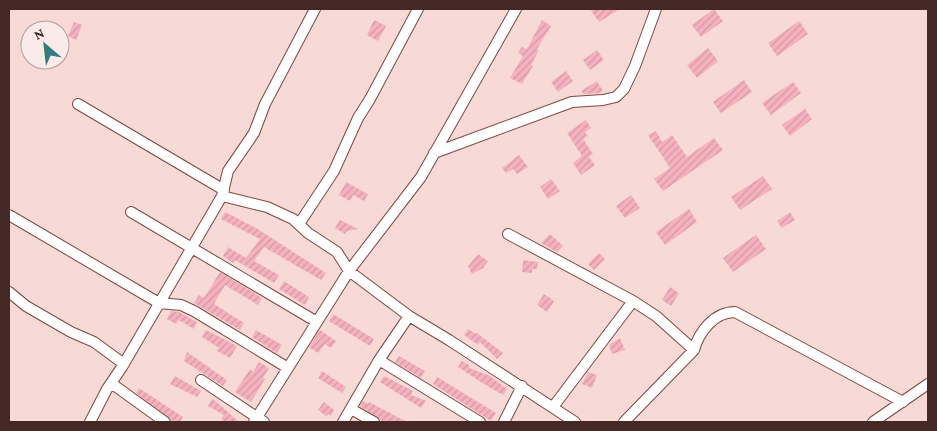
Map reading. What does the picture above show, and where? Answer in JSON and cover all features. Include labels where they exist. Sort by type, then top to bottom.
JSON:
[{"type":"street","points":[[90,422],[223,193],[228,171],[254,133],[266,104],[315,9]]},
{"type":"street","points":[[299,224],[334,171],[358,118],[418,9]]},
{"type":"street","points":[[201,380],[258,421],[288,368],[349,271],[421,177],[516,9]]},
{"type":"street","points":[[434,152],[572,102],[603,100],[616,97],[624,88],[635,66],[656,9]]},
{"type":"street","points":[[78,104],[223,193],[267,207],[294,219],[308,233],[337,252],[349,271],[409,316],[522,386],[575,422]]},
{"type":"street","points":[[131,212],[317,322]]},
{"type":"street","points":[[9,215],[159,303],[181,305],[194,311],[288,368]]},
{"type":"street","points":[[508,234],[633,300],[656,316],[694,350]]},
{"type":"street","points":[[9,292],[26,306],[71,332],[94,342],[124,364]]},
{"type":"street","points":[[553,407],[633,300]]},
{"type":"street","points":[[624,422],[694,350],[698,337],[716,317],[726,312],[734,312],[903,402]]},
{"type":"street","points":[[343,422],[379,360],[409,316]]},
{"type":"street","points":[[379,360],[480,422]]},
{"type":"street","points":[[873,422],[925,386],[928,376]]},
{"type":"street","points":[[111,383],[165,422]]},
{"type":"street","points":[[504,422],[522,386]]},
{"type":"street","points":[[351,409],[374,422]]},
{"type":"building","points":[[590,9],[620,9],[599,22]]},
{"type":"building","points":[[714,9],[723,21],[701,37],[692,25]]},
{"type":"building","points":[[374,20],[386,26],[378,41],[367,35]]},
{"type":"building","points":[[542,20],[551,26],[537,49],[539,50],[531,65],[533,66],[522,84],[510,78],[523,56],[518,53],[522,47],[527,49]]},
{"type":"building","points":[[799,21],[808,34],[777,56],[768,43]]},
{"type":"building","points":[[74,22],[82,25],[76,40],[70,37]]},
{"type":"building","points":[[708,48],[718,61],[697,78],[687,65]]},
{"type":"building","points":[[597,50],[604,60],[590,70],[583,60]]},
{"type":"building","points":[[566,71],[573,81],[558,92],[551,82]]},
{"type":"building","points":[[744,80],[752,92],[721,113],[713,102]]},
{"type":"building","points":[[597,81],[603,91],[600,93],[584,94],[581,91]]},
{"type":"building","points":[[793,82],[801,93],[771,115],[762,103]]},
{"type":"building","points":[[805,109],[812,119],[790,136],[782,125]]},
{"type":"building","points":[[586,120],[591,128],[585,132],[588,136],[583,139],[593,154],[589,157],[595,165],[581,175],[573,163],[582,156],[567,133]]},
{"type":"building","points":[[656,131],[662,142],[672,135],[687,157],[714,138],[723,150],[663,191],[654,179],[670,168],[648,135]]},
{"type":"building","points":[[519,155],[528,167],[517,174],[513,169],[506,173],[502,168]]},
{"type":"building","points":[[763,176],[772,189],[740,210],[731,197]]},
{"type":"building","points":[[551,179],[560,191],[548,199],[540,187]]},
{"type":"building","points":[[346,182],[368,194],[364,201],[353,195],[350,201],[339,195]]},
{"type":"building","points":[[631,195],[640,208],[625,218],[616,206]]},
{"type":"building","points":[[689,209],[697,222],[665,245],[656,232]]},
{"type":"building","points":[[225,212],[256,228],[326,273],[321,280],[264,247],[254,261],[279,275],[274,283],[235,260],[233,263],[223,256],[228,247],[246,258],[260,239],[221,219]]},
{"type":"building","points":[[790,212],[795,220],[782,228],[777,221]]},
{"type":"building","points":[[340,220],[358,229],[347,231],[345,234],[335,228]]},
{"type":"building","points":[[550,234],[563,246],[557,252],[541,243]]},
{"type":"building","points":[[756,235],[766,249],[733,272],[723,258]]},
{"type":"building","points":[[599,253],[605,259],[594,270],[588,264]]},
{"type":"building","points":[[478,254],[488,261],[483,268],[472,274],[468,266]]},
{"type":"building","points":[[523,260],[538,262],[537,269],[532,269],[532,273],[522,272]]},
{"type":"building","points":[[220,272],[262,298],[258,305],[225,285],[214,304],[244,323],[240,330],[194,303],[199,295],[204,298]]},
{"type":"building","points":[[284,281],[309,297],[305,305],[279,289]]},
{"type":"building","points":[[670,287],[679,293],[671,306],[662,300]]},
{"type":"building","points":[[544,294],[554,301],[547,312],[537,305]]},
{"type":"building","points":[[171,311],[179,312],[197,322],[194,329],[179,320],[176,324],[167,319]]},
{"type":"building","points":[[333,314],[374,339],[370,346],[329,321]]},
{"type":"building","points":[[468,329],[477,333],[503,353],[497,359],[480,342],[478,345],[464,335]]},
{"type":"building","points":[[206,330],[237,346],[230,358],[217,351],[219,348],[202,337]]},
{"type":"building","points":[[256,330],[282,345],[277,353],[252,337]]},
{"type":"building","points":[[320,330],[336,341],[331,348],[325,344],[318,353],[309,347]]},
{"type":"building","points":[[620,338],[625,350],[612,354],[609,345]]},
{"type":"building","points":[[187,352],[227,380],[223,386],[184,361]]},
{"type":"building","points":[[399,356],[425,371],[421,378],[395,362]]},
{"type":"building","points":[[462,361],[470,366],[469,368],[490,376],[507,389],[503,395],[458,367]]},
{"type":"building","points":[[259,362],[269,368],[263,378],[265,379],[251,402],[235,392],[250,369],[253,372]]},
{"type":"building","points":[[322,371],[346,387],[342,393],[318,378]]},
{"type":"building","points":[[588,372],[597,375],[592,388],[582,384]]},
{"type":"building","points":[[175,376],[201,391],[197,397],[170,384]]},
{"type":"building","points":[[384,376],[413,391],[411,395],[426,401],[421,408],[380,382]]},
{"type":"building","points":[[437,377],[496,413],[491,421],[433,384]]},
{"type":"building","points":[[139,388],[183,417],[180,422],[171,420],[136,393]]},
{"type":"building","points":[[212,399],[239,422],[225,422],[221,419],[224,415],[208,406]]},
{"type":"building","points":[[363,401],[368,404],[369,402],[407,422],[384,422],[360,406]]},
{"type":"building","points":[[324,402],[334,410],[331,416],[329,414],[326,416],[318,410]]}]
